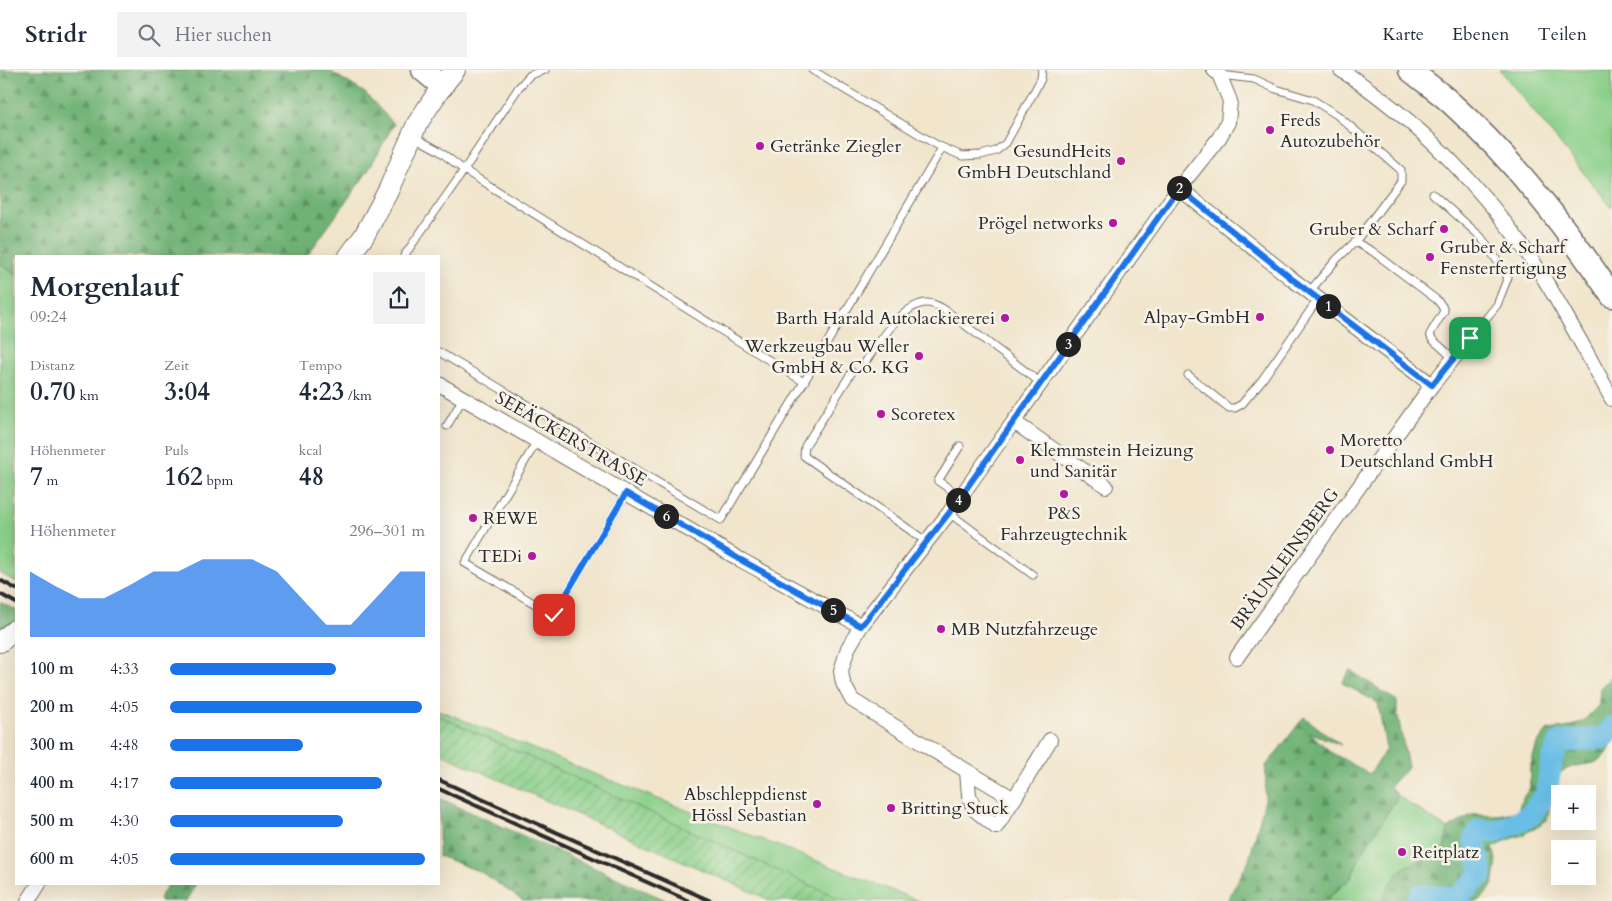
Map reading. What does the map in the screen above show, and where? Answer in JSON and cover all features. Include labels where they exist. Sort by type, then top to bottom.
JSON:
[{"type":"main road","points":[[350,255],[364,236],[388,191],[417,124],[449,78],[423,70]]},
{"type":"main road","points":[[1391,70],[1448,113],[1489,140]]},
{"type":"main road","points":[[1410,70],[1451,103],[1489,140],[1534,190],[1577,244],[1612,296]]},
{"type":"main road","points":[[0,642],[15,630]]},
{"type":"street","points":[[1341,70],[1413,124],[1497,212],[1534,264],[1612,398]]},
{"type":"street","points":[[1014,799],[852,700],[843,683],[841,670],[848,648],[861,626],[949,513],[1179,188],[1219,138],[1228,122],[1230,101],[1216,72]]},
{"type":"street","points":[[1179,188],[1432,385]]},
{"type":"street","name":"BRÄUNLEINSBERG","points":[[1238,657],[1432,385],[1470,338]]},
{"type":"street","name":"SEEÄCKERSTRASSE","points":[[440,385],[741,560],[861,626]]},
{"type":"street","points":[[1014,422],[1106,486]]},
{"type":"street","points":[[967,771],[974,809],[996,826],[1050,740]]},
{"type":"street","points":[[28,901],[38,885]]},
{"type":"lane","points":[[405,255],[519,87],[530,76],[544,70]]},
{"type":"lane","points":[[812,70],[942,148],[962,156],[981,155],[996,151],[1006,143],[1041,79],[1042,70]]},
{"type":"lane","points":[[1188,375],[1229,408],[1235,408],[1242,404],[1262,380],[1337,258],[1355,242],[1401,181],[1401,170],[1337,115],[1313,100],[1276,89],[1254,79],[1216,72]]},
{"type":"lane","points":[[411,136],[438,150],[464,170],[804,382]]},
{"type":"lane","points":[[440,353],[721,520],[942,148]]},
{"type":"lane","points":[[1434,194],[1481,237],[1508,276],[1497,305],[1470,338]]},
{"type":"lane","points":[[1355,242],[1372,251],[1437,300],[1444,311],[1430,334],[1432,339],[1454,358]]},
{"type":"lane","points":[[866,361],[898,319],[919,304],[934,304],[948,312],[1040,383]]},
{"type":"lane","points":[[852,372],[805,446],[804,456],[927,542]]},
{"type":"lane","points":[[447,426],[464,398]]},
{"type":"lane","points":[[537,441],[465,563],[554,615]]},
{"type":"lane","points":[[960,446],[938,481],[960,496]]},
{"type":"lane","points":[[548,626],[626,493]]},
{"type":"lane","points":[[949,513],[1034,575]]},
{"type":"green space","points":[[0,70],[328,70],[365,93],[394,124],[368,171],[308,255],[15,255],[15,275],[0,263]]},
{"type":"green space","points":[[1612,70],[1612,208],[1501,71]]},
{"type":"green space","points":[[0,255],[15,263],[15,581],[0,573]]},
{"type":"green space","points":[[0,602],[15,610],[15,623],[0,636]]},
{"type":"green space","points":[[1350,670],[1397,701],[1397,712],[1408,767],[1390,786],[1398,796],[1360,856],[1351,878],[1325,901],[1227,901],[1249,860],[1265,800],[1266,766],[1304,717],[1341,745],[1309,732],[1332,753],[1370,774],[1386,749],[1378,703],[1342,683]]},
{"type":"green space","points":[[1612,676],[1612,744],[1606,755],[1594,763],[1574,766],[1562,771],[1554,785],[1551,785],[1551,799],[1547,820],[1524,834],[1493,848],[1497,863],[1493,884],[1476,901],[1325,901],[1351,878],[1360,856],[1398,796],[1448,829],[1473,814],[1499,815],[1518,811],[1522,799],[1530,788],[1530,768],[1537,744],[1548,730],[1567,728],[1583,721],[1599,705],[1600,688]]},
{"type":"green space","points":[[1612,676],[1612,744],[1606,755],[1594,763],[1574,766],[1562,771],[1554,785],[1551,785],[1551,799],[1547,820],[1524,834],[1493,848],[1495,870],[1493,884],[1485,896],[1478,901],[1383,901],[1391,883],[1406,866],[1438,857],[1444,848],[1448,829],[1473,814],[1499,815],[1518,811],[1522,799],[1530,788],[1530,768],[1537,744],[1548,730],[1567,728],[1583,721],[1599,705],[1600,688]]},
{"type":"green space","points":[[440,710],[592,773],[919,901],[845,901],[440,716]]},
{"type":"green space","points":[[440,716],[845,901],[772,901],[440,753]]},
{"type":"green space","points":[[440,798],[668,901],[523,901],[481,872],[440,856]]},
{"type":"green space","points":[[167,885],[195,885],[186,901],[160,901],[159,899]]},
{"type":"waterway","points":[[1417,901],[1421,895],[1457,898],[1482,874],[1474,839],[1479,830],[1496,832],[1531,815],[1546,794],[1552,760],[1560,742],[1604,738],[1612,727]]},
{"type":"railway","points":[[0,580],[15,588]]},
{"type":"railway","points":[[0,594],[15,602]]},
{"type":"railway","points":[[440,780],[711,901]]},
{"type":"railway","points":[[440,789],[689,901]]},
{"type":"place","name":"Freds Autozubehör","points":[[1270,130]]},
{"type":"place","name":"Getränke Ziegler","points":[[760,146]]},
{"type":"place","name":"GesundHeits GmbH Deutschland","points":[[1121,161]]},
{"type":"place","name":"Prögel networks","points":[[1113,223]]},
{"type":"place","name":"Gruber & Scharf","points":[[1444,229]]},
{"type":"place","name":"Gruber & Scharf Fensterfertigung","points":[[1430,257]]},
{"type":"place","name":"Alpay-GmbH","points":[[1260,317]]},
{"type":"place","name":"Barth Harald Autolackiererei","points":[[1005,318]]},
{"type":"place","name":"Werkzeugbau Weller GmbH & Co. KG","points":[[919,356]]},
{"type":"place","name":"Scoretex","points":[[881,414]]},
{"type":"place","name":"Moretto Deutschland GmbH","points":[[1330,450]]},
{"type":"place","name":"Klemmstein Heizung und Sanitär","points":[[1020,460]]},
{"type":"place","name":"P&S Fahrzeugtechnik","points":[[1064,494]]},
{"type":"place","name":"REWE","points":[[473,518]]},
{"type":"place","name":"TEDi","points":[[532,556]]},
{"type":"place","name":"MB Nutzfahrzeuge","points":[[941,629]]},
{"type":"place","name":"Abschleppdienst Hössl Sebastian","points":[[817,804]]},
{"type":"place","name":"Britting Stuck","points":[[891,808]]},
{"type":"place","name":"Reitplatz","points":[[1402,852]]},
{"type":"route","points":[[554,615],[626,493],[741,560],[861,626],[949,513],[1179,188],[1292,279],[1432,385],[1470,338]]}]
